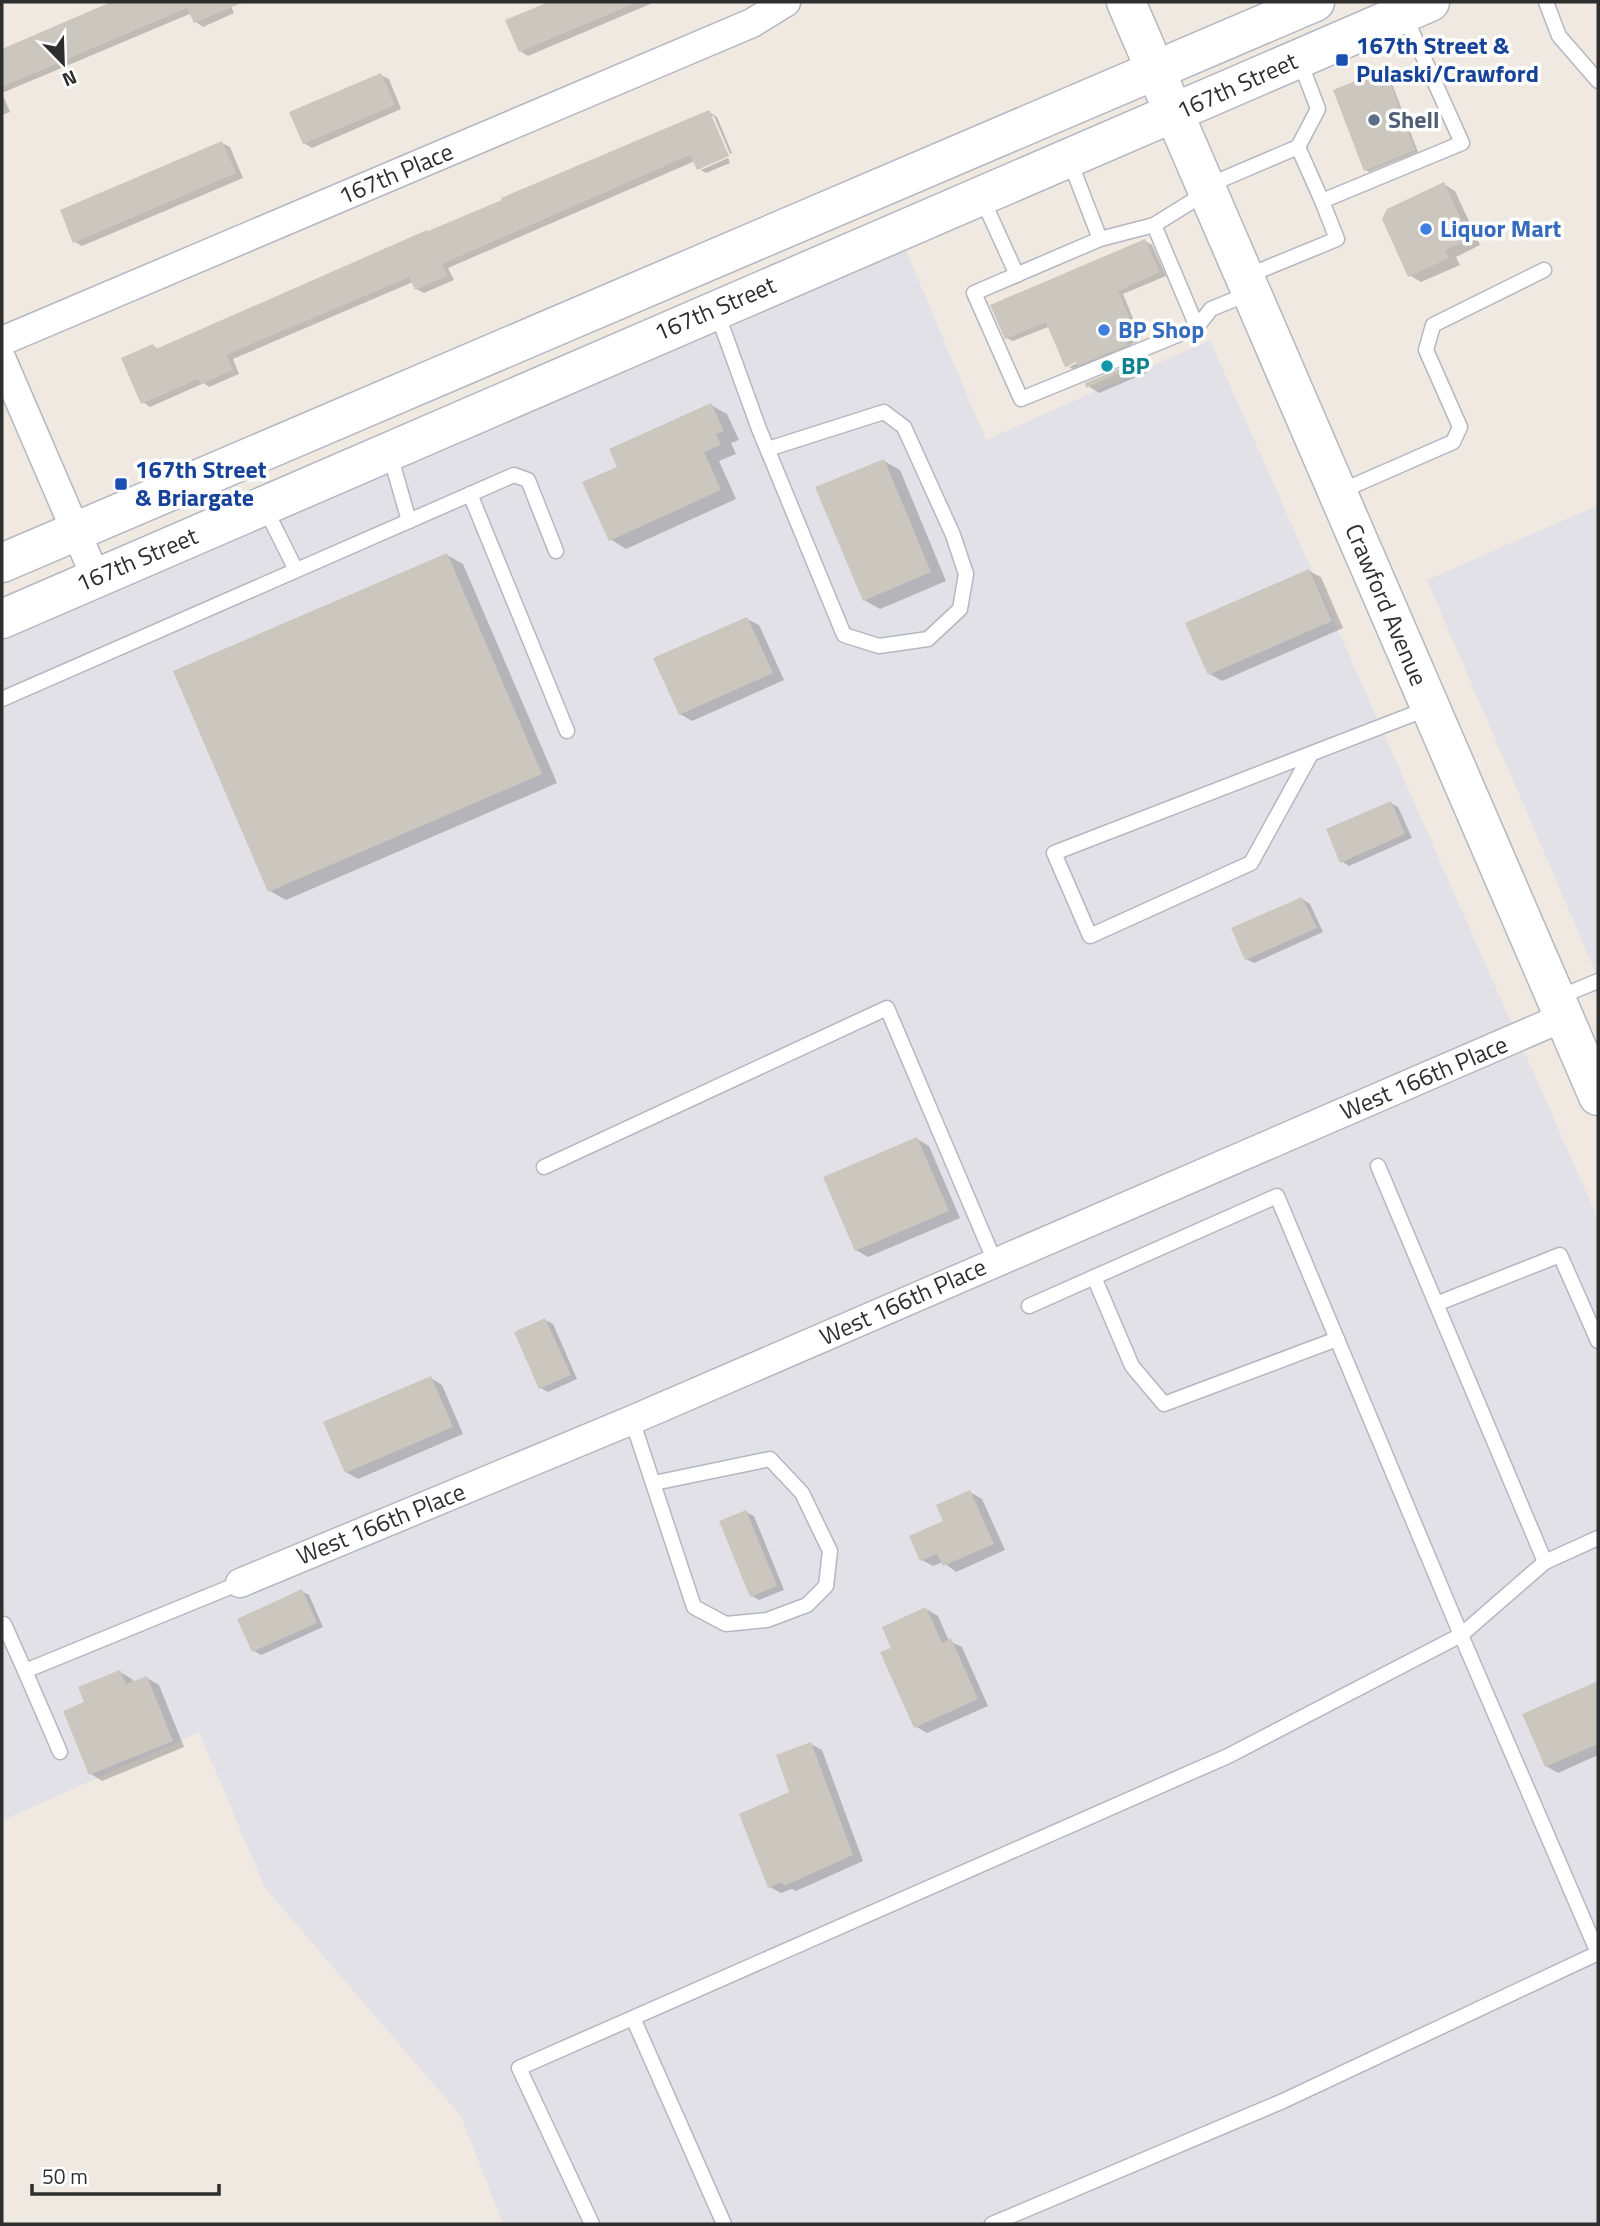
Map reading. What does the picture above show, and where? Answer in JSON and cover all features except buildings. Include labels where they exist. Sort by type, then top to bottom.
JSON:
[{"type":"main road","name":"Crawford Avenue","points":[[1126,2],[1598,1096]]},
{"type":"main road","name":"167th Street","points":[[2,563],[1315,2]]},
{"type":"main road","name":"167th Street","points":[[2,619],[1417,7]]},
{"type":"street","name":"167th Place","points":[[2,341],[752,23],[786,2]]},
{"type":"street","points":[[2,360],[96,578]]},
{"type":"street","name":"West 166th Place","points":[[240,1583],[632,1420],[995,1262],[1560,1008]]},
{"type":"lane","points":[[1546,2],[1559,36],[1598,81]]},
{"type":"lane","points":[[1322,201],[1462,143],[1417,7]]},
{"type":"lane","points":[[1298,147],[1337,239],[1248,285],[1211,309],[1197,327],[1021,400],[974,293],[1100,239],[1154,225],[1206,189],[1298,147],[1318,109],[1299,58]]},
{"type":"lane","points":[[1069,158],[1100,239]]},
{"type":"lane","points":[[980,194],[1017,275]]},
{"type":"lane","points":[[1154,225],[1197,327]]},
{"type":"lane","points":[[1338,492],[1453,442],[1460,427],[1426,350],[1433,325],[1544,270]]},
{"type":"lane","points":[[716,309],[768,449],[844,635],[879,646],[928,639],[960,609],[966,574],[953,535],[904,427],[884,412],[768,449]]},
{"type":"lane","points":[[389,450],[409,521]]},
{"type":"lane","points":[[2,699],[514,475],[528,480],[556,551]]},
{"type":"lane","points":[[470,494],[567,731]]},
{"type":"lane","points":[[263,505],[296,570]]},
{"type":"lane","points":[[1311,754],[1251,863],[1090,936],[1054,853],[1430,707]]},
{"type":"lane","points":[[1560,1008],[1598,981]]},
{"type":"lane","points":[[544,1167],[887,1008],[995,1262]]},
{"type":"lane","points":[[1378,1166],[1545,1562]]},
{"type":"lane","points":[[992,2224],[1283,2101],[1598,1953],[1277,1196],[1029,1306]]},
{"type":"lane","points":[[1436,1304],[1560,1255],[1598,1341]]},
{"type":"lane","points":[[1094,1277],[1132,1366],[1164,1404],[1337,1339]]},
{"type":"lane","points":[[632,1420],[694,1608],[726,1623],[767,1620],[807,1605],[826,1586],[830,1550],[802,1493],[770,1460],[654,1483]]},
{"type":"lane","points":[[592,2224],[519,2068],[1228,1756],[1461,1635],[1545,1562],[1598,1538]]},
{"type":"lane","points":[[24,1671],[240,1583]]},
{"type":"lane","points":[[4,1625],[60,1752]]},
{"type":"lane","points":[[633,2018],[724,2224]]},
{"type":"shaded area","points":[[902,241],[986,440],[1210,340],[1598,1219],[1598,2224],[503,2224],[461,2116],[265,1888],[199,1732],[2,1821],[2,625]]},
{"type":"shaded area","points":[[1598,505],[1598,978],[1427,580]]},
{"type":"place","name":"167th Street & Pulaski/Crawford","points":[[1342,60]]},
{"type":"place","name":"Shell","points":[[1374,120]]},
{"type":"place","name":"Liquor Mart","points":[[1426,229]]},
{"type":"place","name":"BP Shop","points":[[1104,330]]},
{"type":"place","name":"BP","points":[[1107,366]]},
{"type":"place","name":"167th Street & Briargate","points":[[121,484]]}]
